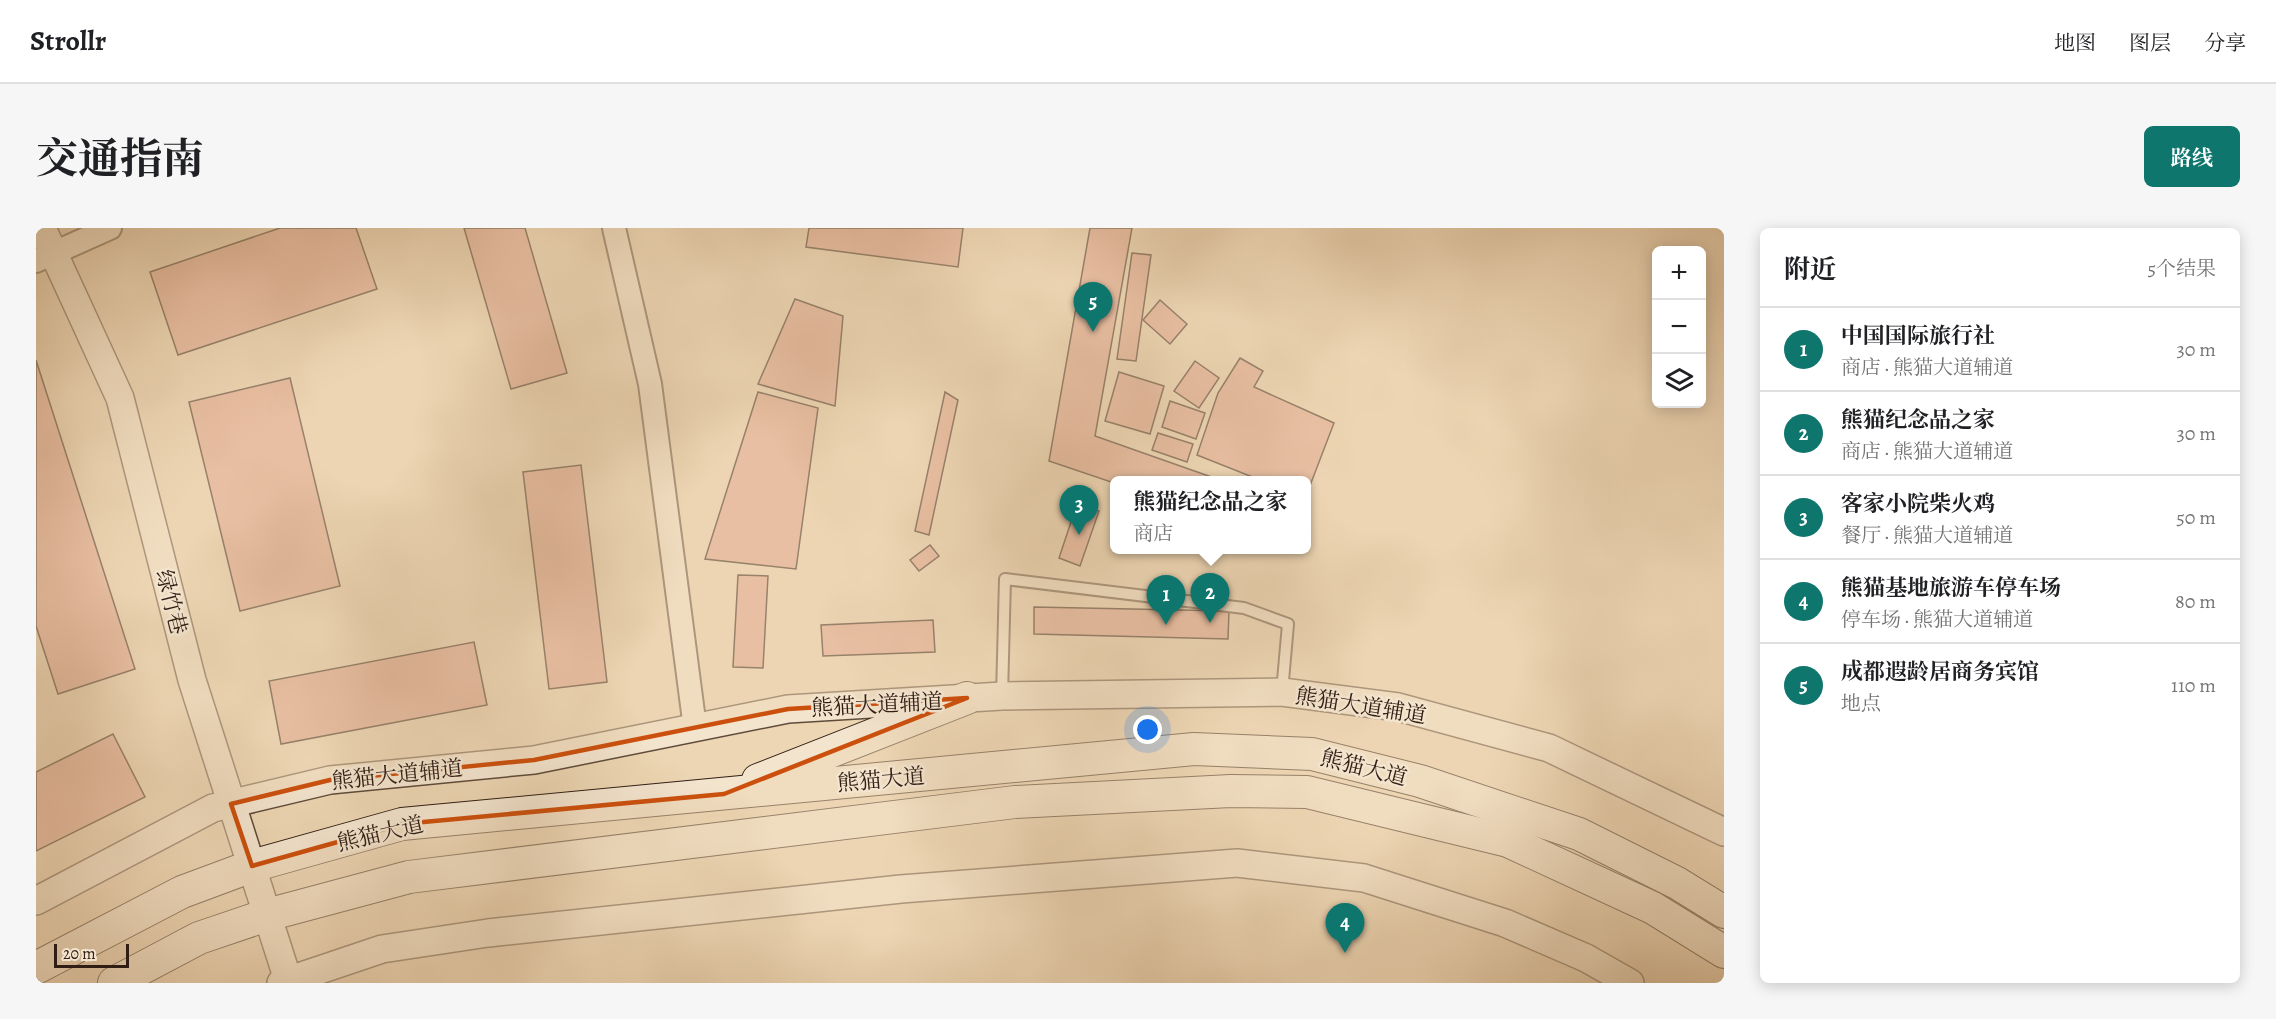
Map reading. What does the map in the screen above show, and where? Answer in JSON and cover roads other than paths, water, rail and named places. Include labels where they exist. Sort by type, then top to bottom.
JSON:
[{"type":"main road","points":[[724,794],[967,698]]},
{"type":"main road","name":"熊猫大道","points":[[36,968],[182,892],[252,866],[402,824],[1194,749],[1312,754],[1420,781],[1579,834],[1677,882],[1724,912]]},
{"type":"main road","name":"熊猫大道","points":[[114,983],[199,938],[267,915],[409,877],[1015,802],[1231,791],[1307,792],[1508,841],[1653,908],[1724,952]]},
{"type":"street","name":"绿竹巷","points":[[42,228],[45,256],[120,398],[192,680],[252,866],[286,982]]},
{"type":"street","points":[[45,256],[110,228]]},
{"type":"street","points":[[614,228],[650,384],[695,728]]},
{"type":"street","name":"熊猫大道辅道","points":[[36,901],[213,808],[330,780],[534,760],[788,709],[1002,696],[1282,692],[1398,707],[1549,748],[1724,832]]},
{"type":"street","points":[[286,982],[382,949],[488,933],[901,889],[1237,863],[1364,878],[1505,923],[1586,958],[1630,983]]},
{"type":"lane","points":[[1002,696],[1005,579],[1244,608],[1288,624],[1282,692]]},
{"type":"place","name":"成都遐龄居商务宾馆","points":[[1093,332]]},
{"type":"place","name":"客家小院柴火鸡","points":[[1079,535]]},
{"type":"place","name":"熊猫纪念品之家","points":[[1210,623]]},
{"type":"place","name":"中国国际旅行社","points":[[1166,625]]},
{"type":"place","name":"熊猫基地旅游车停车场","points":[[1345,953]]}]
